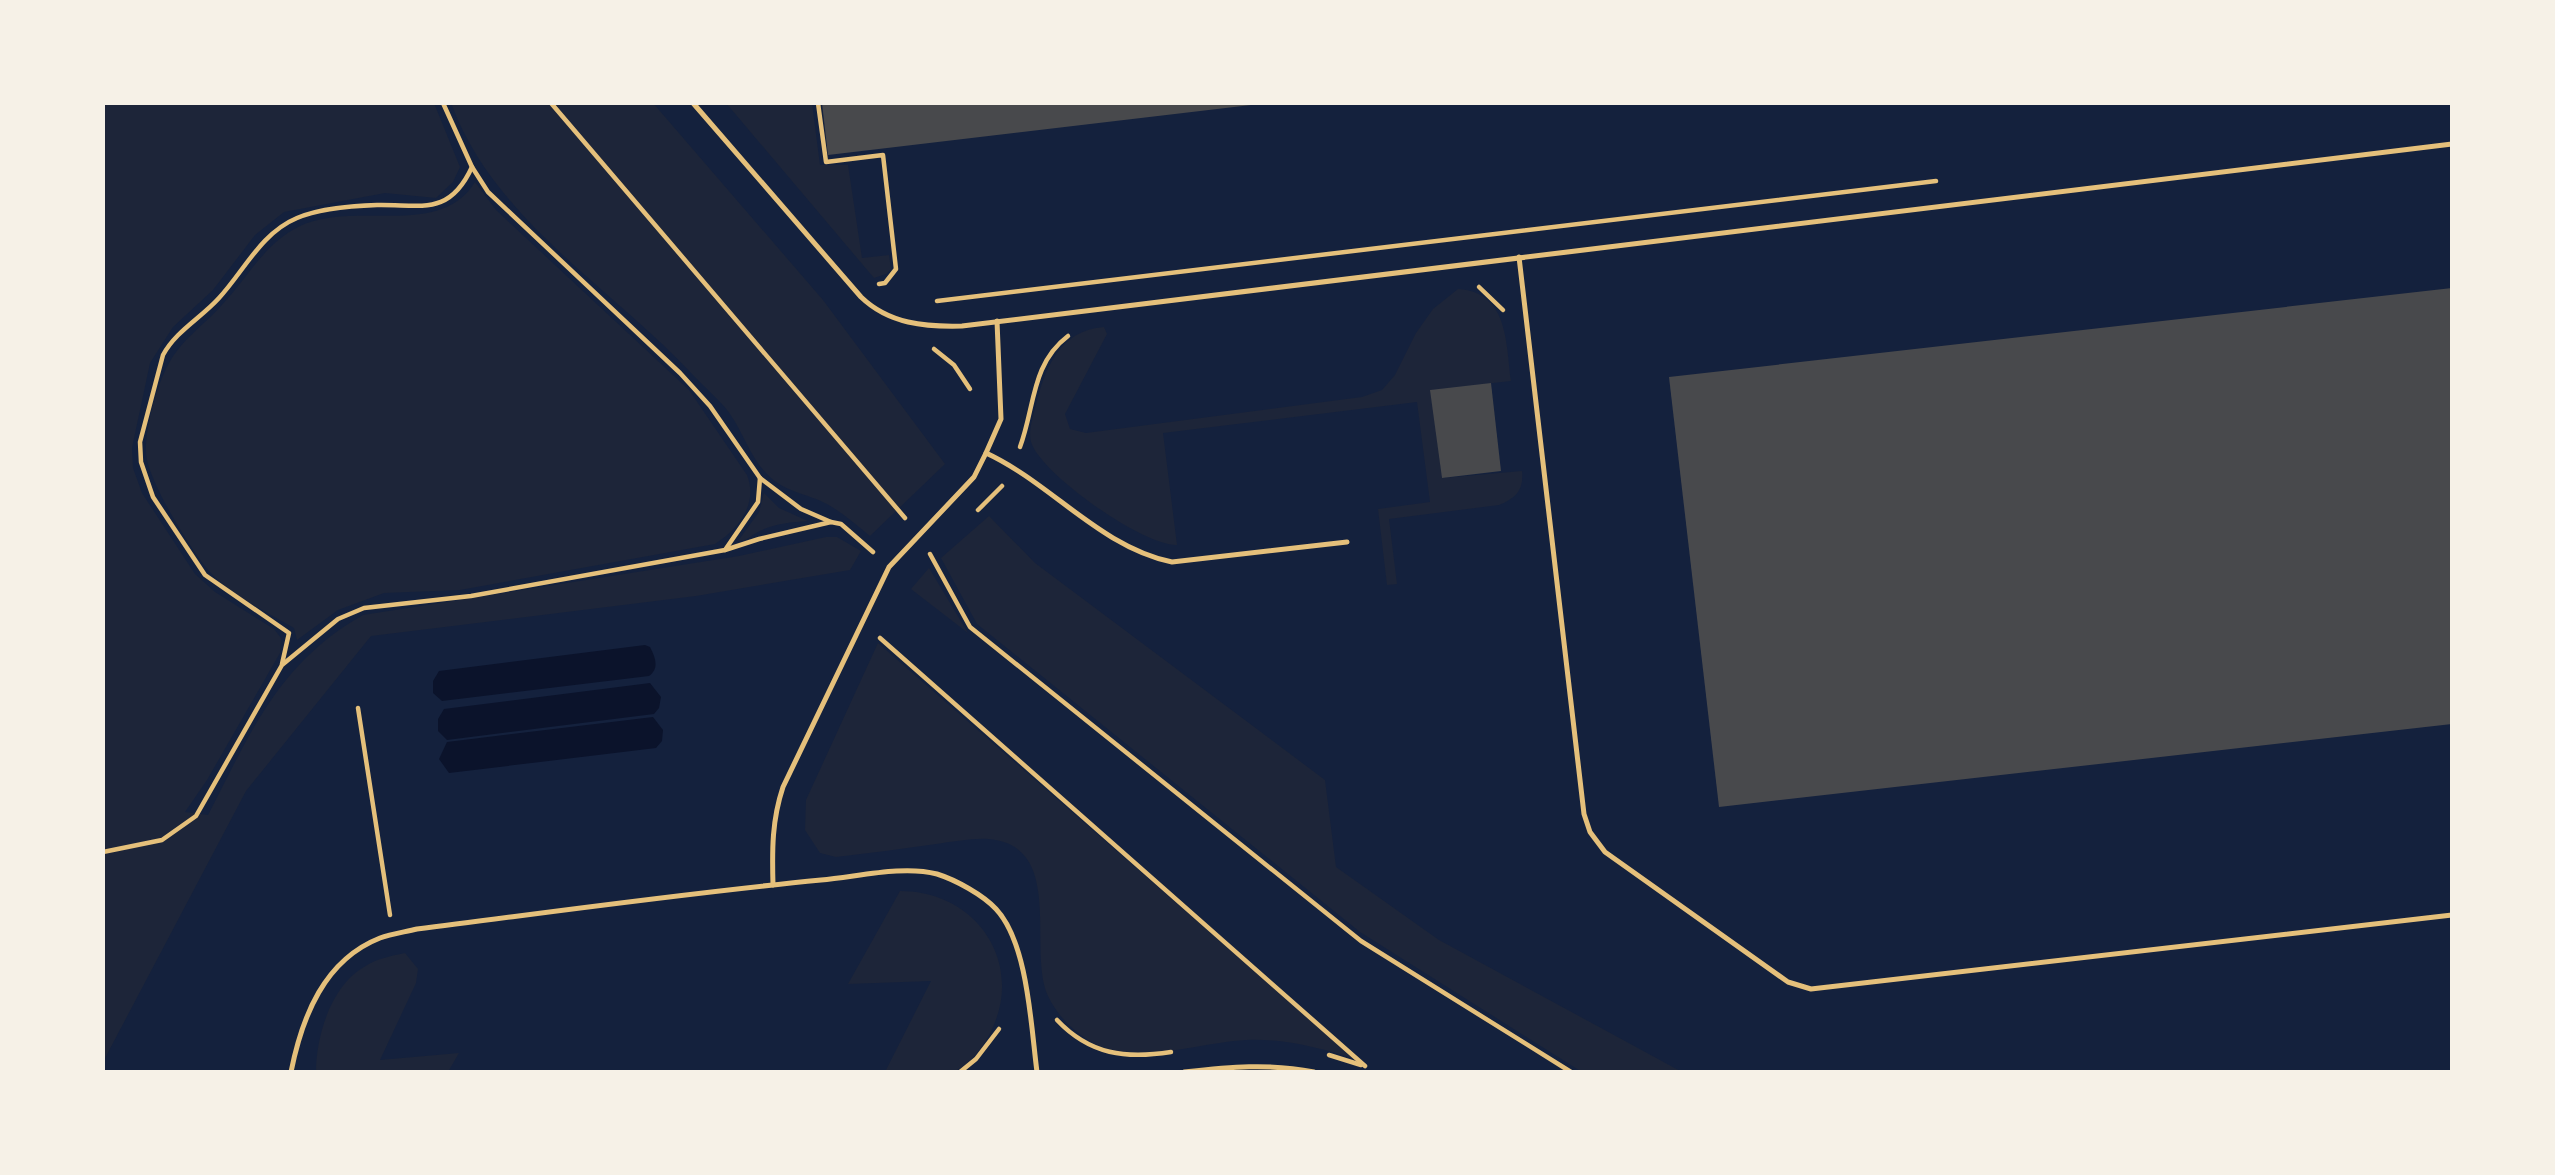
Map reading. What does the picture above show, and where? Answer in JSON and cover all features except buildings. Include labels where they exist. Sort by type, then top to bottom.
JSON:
[{"type":"lane","points":[[693,103],[844,280],[872,307],[897,320],[929,327],[998,321],[2452,144]]},
{"type":"lane","points":[[1519,257],[1584,814],[1590,832],[1605,852],[1698,919],[1788,982],[1811,989],[2452,915]]},
{"type":"lane","points":[[773,885],[771,835],[783,787],[889,567],[974,477],[1001,419],[998,321]]},
{"type":"lane","points":[[986,453],[1013,466],[1111,537],[1159,559],[1172,562],[1347,542]]},
{"type":"lane","points":[[291,1072],[305,1018],[335,967],[351,953],[380,938],[773,885],[909,872],[937,874],[964,886],[996,909],[1012,935],[1022,964],[1037,1072]]},
{"type":"lane","points":[[1184,1072],[1245,1065],[1284,1066],[1314,1072]]},
{"type":"path","points":[[443,103],[472,167],[500,204],[680,373],[710,406],[760,478],[801,509],[841,524],[889,567]]},
{"type":"path","points":[[551,103],[919,534],[970,627],[1361,941],[1571,1072]]},
{"type":"path","points":[[818,103],[825,162],[883,155],[896,269],[885,283],[874,285]]},
{"type":"path","points":[[103,852],[162,840],[196,816],[282,665],[289,633],[205,575],[153,497],[141,462],[140,442],[163,355],[169,344],[220,297],[261,244],[297,218],[377,205],[419,208],[437,205],[458,191],[472,167]]},
{"type":"path","points":[[928,302],[1950,180]]},
{"type":"path","points":[[885,283],[895,292]]},
{"type":"path","points":[[1472,286],[1480,287],[1490,295],[1506,320]]},
{"type":"path","points":[[977,511],[1001,487],[1013,466],[1044,363],[1053,349],[1073,333]]},
{"type":"path","points":[[725,550],[758,502],[760,478]]},
{"type":"path","points":[[282,665],[338,619],[364,608],[471,596],[725,550],[772,535],[831,522]]},
{"type":"path","points":[[923,564],[940,547]]},
{"type":"path","points":[[883,625],[878,636],[1365,1066]]},
{"type":"path","points":[[358,708],[393,935]]},
{"type":"path","points":[[960,1072],[976,1059],[999,1029]]},
{"type":"shaded area","points":[[103,103],[434,103],[460,167],[453,182],[436,198],[385,193],[284,212],[255,235],[213,290],[173,327],[150,363],[132,448],[133,468],[142,493],[195,574],[215,592],[274,629],[281,638],[280,653],[207,780],[185,812],[208,815],[253,729],[288,678],[309,655],[334,634],[363,615],[739,556],[826,537],[837,537],[861,551],[850,570],[696,596],[371,636],[246,791],[103,1062]]},
{"type":"shaded area","points":[[451,103],[653,103],[823,300],[945,464],[870,536],[827,504],[776,482],[758,463],[735,422],[717,399],[661,343],[557,250],[525,217],[495,182],[470,145]]},
{"type":"shaded area","points":[[726,103],[812,103],[820,165],[848,165],[862,258],[889,255],[891,269],[886,274],[874,278]]},
{"type":"shaded area","points":[[475,182],[496,210],[689,390],[747,475],[750,485],[748,505],[739,523],[715,544],[460,590],[384,593],[338,610],[297,640],[294,628],[239,596],[210,572],[192,548],[162,496],[153,479],[146,452],[152,407],[160,384],[179,348],[221,306],[265,253],[286,234],[320,219],[394,216],[440,210],[460,199]]},
{"type":"shaded area","points":[[1458,289],[1474,292],[1487,299],[1495,309],[1505,336],[1511,381],[1431,390],[1442,478],[1522,471],[1522,483],[1514,496],[1499,505],[1389,519],[1397,584],[1387,585],[1378,509],[1430,502],[1417,402],[1163,433],[1177,545],[1141,534],[1095,506],[1053,472],[1031,442],[1032,419],[1050,365],[1066,343],[1089,330],[1104,327],[1107,334],[1065,414],[1070,429],[1086,433],[1362,397],[1382,390],[1395,375],[1416,333],[1433,309]]},
{"type":"shaded area","points":[[764,493],[779,508],[808,521],[776,525],[738,541],[759,512]]},
{"type":"shaded area","points":[[989,516],[1035,563],[1325,780],[1336,867],[1439,940],[1682,1072],[1582,1072],[1360,932],[977,624],[941,558]]},
{"type":"shaded area","points":[[929,568],[968,633],[911,589]]},
{"type":"shaded area","points":[[878,643],[1355,1059],[1301,1045],[1260,1040],[1148,1053],[1111,1050],[1095,1044],[1062,1018],[1048,996],[1043,976],[1036,879],[1027,859],[1012,846],[988,839],[975,839],[836,857],[820,853],[805,830],[806,800]]},
{"type":"shaded area","points":[[645,645],[650,647],[656,662],[649,676],[442,701],[433,693],[433,681],[439,671]]},
{"type":"shaded area","points":[[650,683],[661,697],[659,708],[654,714],[447,740],[438,731],[438,719],[444,709]]},
{"type":"shaded area","points":[[653,717],[663,730],[662,741],[656,748],[449,773],[439,759],[447,742]]},
{"type":"shaded area","points":[[900,891],[928,894],[952,904],[973,918],[988,937],[998,960],[1002,984],[999,1010],[988,1037],[969,1061],[960,1069],[949,1073],[885,1072],[931,981],[848,984]]},
{"type":"shaded area","points":[[405,953],[418,969],[416,983],[380,1060],[459,1053],[448,1072],[316,1072],[322,1028],[334,999],[343,986],[352,975],[369,964]]}]
